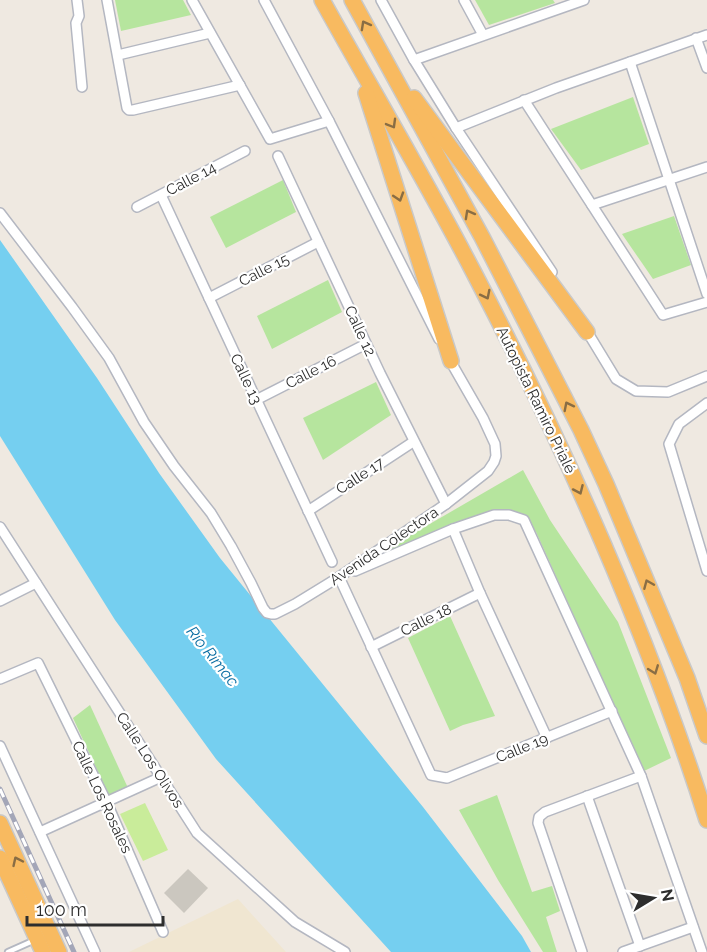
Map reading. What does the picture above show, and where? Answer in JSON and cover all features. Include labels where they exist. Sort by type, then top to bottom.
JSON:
[{"type":"highway","name":"Autopista Ramiro Prialé","points":[[322,0],[474,272],[557,441],[635,621],[707,820]]},
{"type":"highway","name":"Autopista Ramiro Prialé","points":[[352,0],[482,237],[581,430],[687,678],[707,736]]},
{"type":"highway","points":[[380,52],[587,332]]},
{"type":"highway","points":[[356,62],[451,361]]},
{"type":"highway","points":[[0,823],[59,952]]},
{"type":"highway","points":[[0,858],[40,946]]},
{"type":"street","points":[[77,0],[79,16],[76,23],[82,87]]},
{"type":"street","points":[[107,0],[129,110],[240,85]]},
{"type":"street","points":[[192,0],[270,139],[329,121]]},
{"type":"street","points":[[264,0],[329,121],[451,361]]},
{"type":"street","points":[[381,0],[414,60],[456,128],[555,278],[619,382],[636,391],[668,392],[707,376]]},
{"type":"street","points":[[464,0],[483,35]]},
{"type":"street","points":[[414,60],[584,0]]},
{"type":"street","points":[[118,55],[210,33]]},
{"type":"street","points":[[456,128],[524,100],[707,34]]},
{"type":"street","points":[[696,38],[707,68]]},
{"type":"street","points":[[630,62],[707,294]]},
{"type":"street","points":[[524,100],[664,316],[707,302]]},
{"type":"street","name":"Calle 14","points":[[137,207],[245,151]]},
{"type":"street","name":"Calle 12","points":[[278,156],[413,442],[446,504]]},
{"type":"street","points":[[592,205],[707,167]]},
{"type":"street","name":"Calle 13","points":[[161,195],[332,562]]},
{"type":"street","name":"Avenida Colectora","points":[[0,213],[109,357],[144,422],[231,546],[267,613],[275,614],[295,604],[339,577],[446,504],[488,471],[496,456],[495,444],[451,361]]},
{"type":"street","name":"Calle 15","points":[[208,298],[318,242]]},
{"type":"street","name":"Calle 16","points":[[256,400],[366,344]]},
{"type":"street","points":[[707,403],[679,424],[669,444],[707,571]]},
{"type":"street","name":"Calle 17","points":[[308,511],[413,442]]},
{"type":"street","points":[[371,647],[339,577],[453,529],[494,515],[509,515],[524,520],[641,776],[702,952]]},
{"type":"street","name":"Calle Los Olivos","points":[[0,527],[197,833],[295,921],[344,952]]},
{"type":"street","points":[[453,529],[547,738]]},
{"type":"street","points":[[0,601],[36,583]]},
{"type":"street","name":"Calle 18","points":[[371,647],[480,593]]},
{"type":"street","name":"Calle 19","points":[[371,647],[431,774],[447,778],[612,711]]},
{"type":"street","name":"Calle Los Rosales","points":[[0,679],[38,663],[107,803],[163,932]]},
{"type":"street","points":[[0,746],[95,952]]},
{"type":"street","points":[[582,952],[538,823],[539,817],[545,812],[641,776]]},
{"type":"street","points":[[39,832],[161,777]]},
{"type":"street","points":[[587,796],[640,946]]},
{"type":"street","points":[[623,952],[693,927]]},
{"type":"lane","points":[[8,952],[40,946]]},
{"type":"shaded area","points":[[238,899],[286,952],[129,952]]},
{"type":"green space","points":[[115,0],[183,0],[191,15],[121,31]]},
{"type":"green space","points":[[475,0],[553,0],[555,3],[489,25]]},
{"type":"green space","points":[[633,97],[649,144],[581,170],[551,129]]},
{"type":"green space","points":[[283,180],[296,212],[226,248],[210,217]]},
{"type":"green space","points":[[674,216],[691,265],[653,279],[622,234]]},
{"type":"green space","points":[[328,280],[342,312],[272,349],[257,316]]},
{"type":"green space","points":[[376,382],[391,415],[323,460],[303,418]]},
{"type":"green space","points":[[523,470],[550,520],[618,622],[671,758],[644,771],[536,532],[526,517],[510,513],[373,561],[371,558]]},
{"type":"green space","points":[[450,616],[495,716],[450,731],[408,638]]},
{"type":"green space","points":[[90,705],[128,788],[109,796],[73,718]]},
{"type":"green space","points":[[497,795],[532,892],[552,886],[560,911],[546,917],[557,952],[543,952],[498,880],[459,810]]},
{"type":"green space","points":[[145,803],[168,850],[143,861],[120,814]]},
{"type":"water","name":"Río Rímac","points":[[0,240],[97,378],[159,473],[220,558],[423,807],[522,936],[531,952],[391,952],[216,759],[115,620],[0,436]]},
{"type":"building","points":[[188,869],[208,888],[184,913],[164,893]]},
{"type":"railway","points":[[0,789],[74,952]]}]
